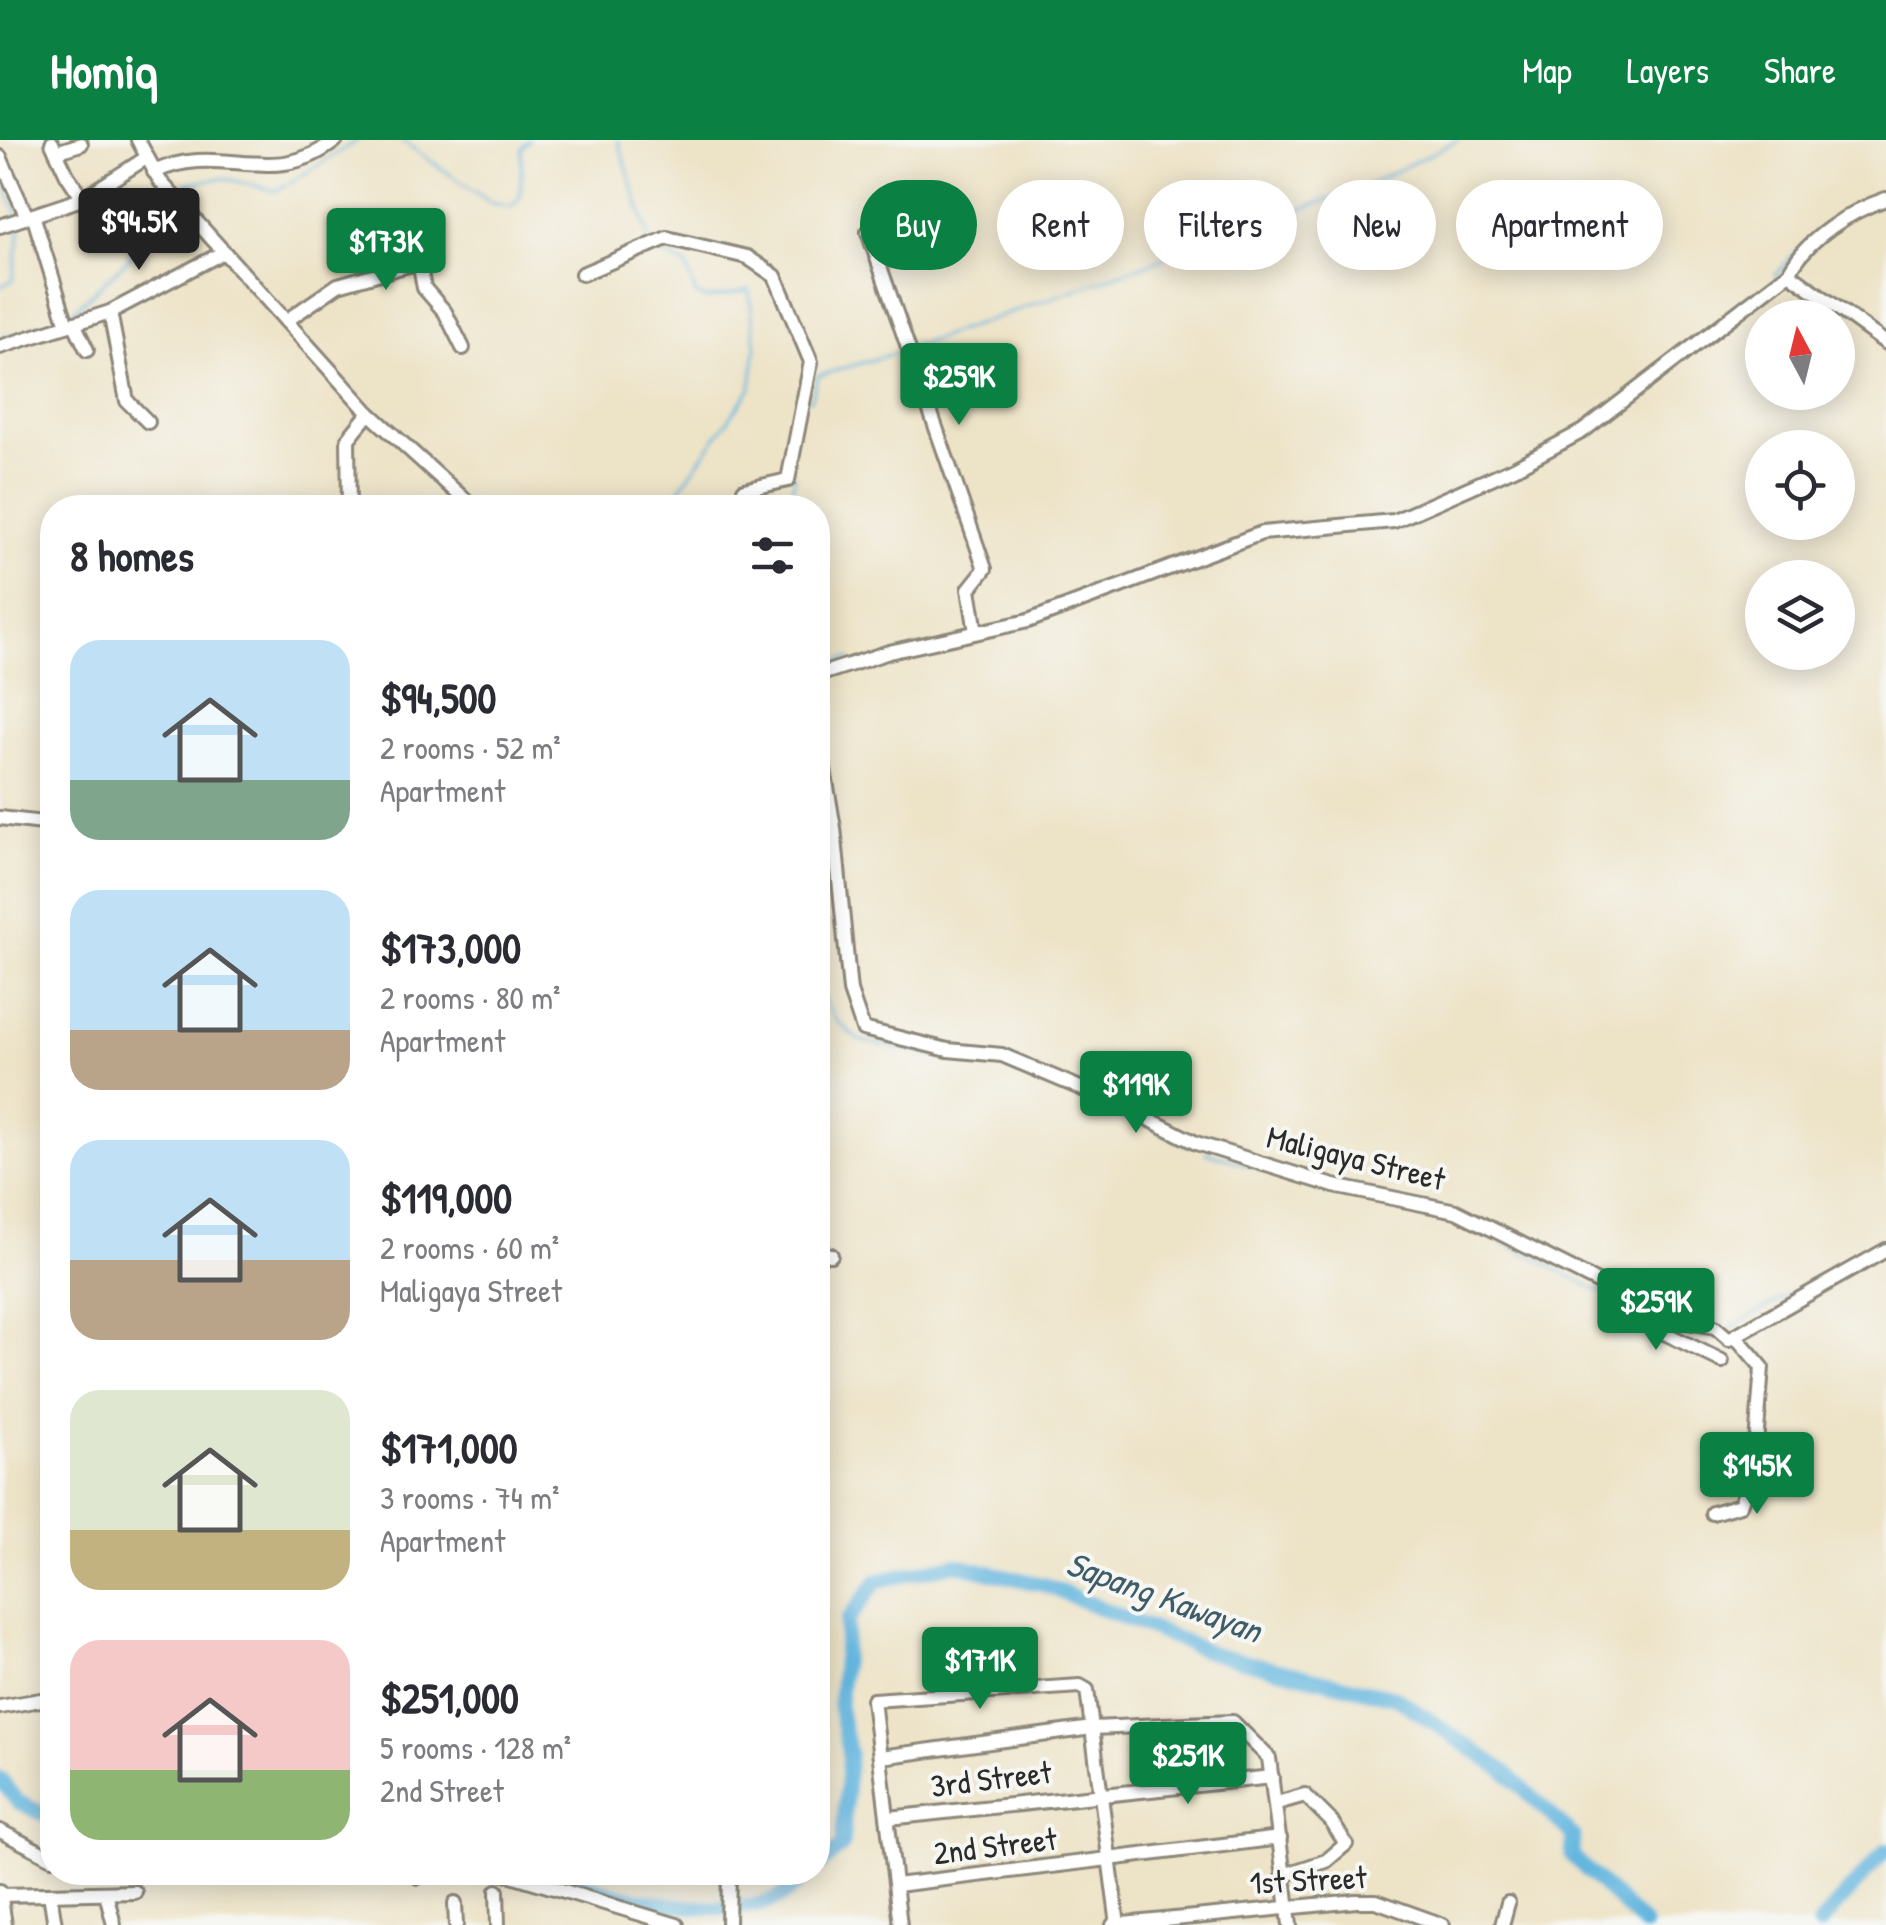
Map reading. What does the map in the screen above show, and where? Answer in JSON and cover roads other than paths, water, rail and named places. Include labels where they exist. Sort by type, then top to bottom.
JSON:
[{"type":"street","points":[[138,140],[157,177],[368,413],[459,495]]},
{"type":"street","points":[[157,177],[191,158],[297,164],[336,140]]},
{"type":"street","points":[[81,144],[54,147],[110,240]]},
{"type":"street","points":[[0,157],[19,220],[67,320],[87,350]]},
{"type":"street","points":[[19,220],[82,199],[146,158]]},
{"type":"street","points":[[830,672],[1068,608],[1262,533],[1383,523],[1426,508],[1583,431],[1789,273],[1803,252],[1835,226],[1886,198]]},
{"type":"street","points":[[582,274],[653,243],[674,239],[759,262],[782,288],[809,354],[810,376],[796,425],[788,480],[744,490],[743,495]]},
{"type":"street","points":[[0,347],[67,320],[110,312],[224,252]]},
{"type":"street","points":[[286,321],[338,285],[419,262],[424,288],[444,312],[462,348]]},
{"type":"street","points":[[881,270],[985,568],[969,590],[976,632]]},
{"type":"street","points":[[1789,273],[1886,342]]},
{"type":"street","points":[[110,312],[127,401],[148,422]]},
{"type":"street","points":[[349,495],[348,439],[368,413]]},
{"type":"street","points":[[0,818],[40,823]]},
{"type":"street","name":"Maligaya Street","points":[[830,840],[850,991],[863,1029],[936,1048],[1002,1055],[1111,1100],[1196,1143],[1334,1186],[1456,1211],[1650,1313],[1725,1333]]},
{"type":"street","points":[[1712,1514],[1740,1505],[1754,1470],[1762,1366],[1725,1333],[1886,1250]]},
{"type":"street","points":[[1650,1313],[1645,1322],[1653,1328],[1722,1362]]},
{"type":"street","points":[[993,1690],[992,1668],[1002,1660],[1002,1652]]},
{"type":"street","points":[[900,1925],[873,1701],[1083,1686],[1087,1690],[1116,1925]]},
{"type":"street","points":[[0,1707],[40,1700]]},
{"type":"street","points":[[881,1757],[1092,1728],[1233,1722],[1268,1754],[1290,1925]]},
{"type":"street","name":"3rd Street","points":[[889,1818],[1272,1778]]},
{"type":"street","points":[[1277,1802],[1304,1795],[1331,1820],[1346,1844],[1326,1861],[1284,1875]]},
{"type":"street","points":[[0,1831],[40,1852]]},
{"type":"street","name":"2nd Street","points":[[896,1885],[1280,1838]]},
{"type":"street","points":[[544,1885],[677,1925]]},
{"type":"street","points":[[728,1925],[730,1885]]},
{"type":"street","points":[[497,1890],[498,1925]]},
{"type":"street","points":[[6,1925],[0,1894],[135,1892]]},
{"type":"street","points":[[106,1893],[114,1925]]},
{"type":"street","points":[[50,1894],[55,1925]]},
{"type":"street","name":"1st Street","points":[[1116,1925],[1288,1906],[1376,1901],[1444,1925]]},
{"type":"street","points":[[1502,1925],[1508,1903]]},
{"type":"street","points":[[455,1904],[456,1925]]},
{"type":"waterway","points":[[178,196],[188,183],[224,178],[277,191],[358,140]]},
{"type":"waterway","points":[[401,140],[491,203],[511,207],[520,197],[522,147],[529,140]]},
{"type":"waterway","points":[[618,140],[649,238]]},
{"type":"waterway","points":[[913,347],[1364,187],[1458,140]]},
{"type":"waterway","points":[[4,182],[18,216]]},
{"type":"waterway","points":[[70,314],[132,256],[173,202]]},
{"type":"waterway","points":[[0,287],[13,280],[21,224]]},
{"type":"waterway","points":[[1775,276],[1799,249]]},
{"type":"waterway","points":[[654,250],[686,265],[696,295],[708,299],[749,290],[756,347],[751,388],[675,495]]},
{"type":"waterway","points":[[0,339],[60,321]]},
{"type":"waterway","points":[[810,400],[818,376],[905,350]]},
{"type":"waterway","points":[[791,495],[795,476]]},
{"type":"waterway","points":[[1278,525],[1295,524]]},
{"type":"waterway","points":[[830,663],[851,658]]},
{"type":"waterway","points":[[830,1010],[858,1040],[954,1061],[986,1061],[1104,1105]]},
{"type":"waterway","points":[[1143,1123],[1189,1146]]},
{"type":"waterway","points":[[1206,1152],[1327,1190]]},
{"type":"waterway","points":[[1418,1210],[1477,1229]]},
{"type":"waterway","points":[[1484,1232],[1646,1315]]},
{"type":"waterway","points":[[1726,1330],[1886,1241]]},
{"type":"waterway","points":[[1672,1325],[1713,1332]]},
{"type":"waterway","name":"Sapang Kawayan","points":[[830,1856],[842,1846],[849,1755],[839,1706],[847,1621],[877,1581],[955,1564],[1044,1585],[1211,1653],[1397,1698],[1506,1772],[1573,1836],[1572,1856],[1644,1925]]},
{"type":"waterway","name":"Sapang Kawayan","points":[[0,1779],[18,1802],[40,1812]]},
{"type":"waterway","name":"Sapang Kawayan","points":[[1819,1925],[1886,1850]]},
{"type":"waterway","name":"Sapang Kawayan","points":[[585,1885],[667,1904],[731,1908],[780,1897],[796,1885]]}]
